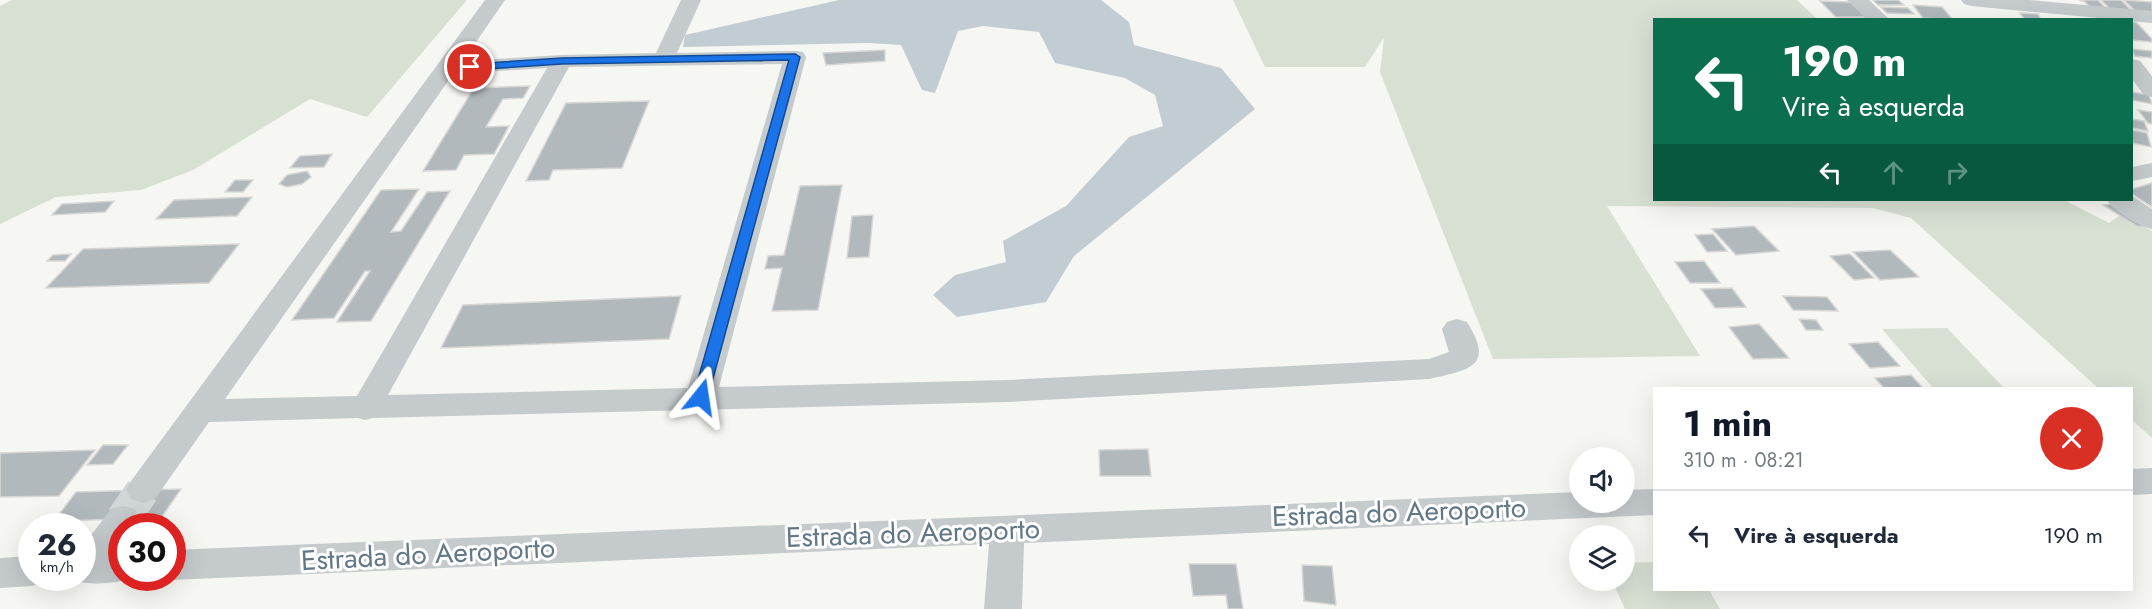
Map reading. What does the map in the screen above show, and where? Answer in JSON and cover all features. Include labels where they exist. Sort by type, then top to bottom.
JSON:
[{"type":"street","points":[[143,490],[495,0]]},
{"type":"street","points":[[664,58],[691,0]]},
{"type":"street","points":[[1857,0],[1878,18]]},
{"type":"street","points":[[1971,0],[2152,17]]},
{"type":"street","points":[[447,68],[562,61],[795,57],[701,397]]},
{"type":"street","points":[[365,409],[562,61]]},
{"type":"street","points":[[2133,67],[2152,90]]},
{"type":"street","points":[[2133,102],[2152,105]]},
{"type":"street","points":[[2133,174],[2152,170]]},
{"type":"street","points":[[2122,201],[2152,221]]},
{"type":"street","points":[[201,411],[365,409],[701,397],[1007,391],[1429,369],[1463,358],[1465,348],[1457,329]]},
{"type":"street","points":[[2133,482],[2152,481]]},
{"type":"street","name":"Estrada do Aeroporto","points":[[186,564],[1653,502]]},
{"type":"street","points":[[1003,609],[1007,528]]},
{"type":"street","points":[[96,554],[108,538]]},
{"type":"street","points":[[0,573],[18,572]]},
{"type":"shaded area","points":[[12,0],[467,0],[367,117],[310,99],[193,170],[141,190],[56,197],[0,224],[0,6]]},
{"type":"shaded area","points":[[839,0],[1101,0],[1129,22],[1134,45],[1221,68],[1255,109],[1074,256],[1046,302],[957,317],[933,295],[955,275],[1006,262],[1003,241],[1066,206],[1129,137],[1163,126],[1155,95],[1125,78],[1055,63],[1039,32],[983,26],[958,31],[935,93],[922,90],[901,45],[869,43],[683,47],[685,35]]},
{"type":"shaded area","points":[[1233,0],[1797,0],[1816,18],[1653,18],[1653,201],[2066,201],[2109,223],[2123,213],[2152,231],[2152,438],[2133,421],[2133,387],[2097,387],[1911,218],[1873,208],[1607,206],[1700,356],[1493,359],[1380,72],[1384,37],[1365,67],[1265,67]]},
{"type":"shaded area","points":[[1947,328],[2003,387],[1932,387],[1882,329]]},
{"type":"shaded area","points":[[1653,562],[1653,591],[1710,591],[1720,609],[1625,609],[1617,591],[1635,591],[1635,563]]},
{"type":"building","points":[[1873,0],[1898,0],[1904,5],[1878,5]]},
{"type":"building","points":[[2079,0],[2098,0],[2109,12],[2093,10],[2085,2]]},
{"type":"building","points":[[2101,0],[2121,0],[2135,14],[2113,12]]},
{"type":"building","points":[[2124,0],[2152,2],[2152,14],[2137,13]]},
{"type":"building","points":[[1820,1],[1851,2],[1868,17],[1836,17]]},
{"type":"building","points":[[1913,5],[1942,7],[1951,18],[1923,18]]},
{"type":"building","points":[[1881,7],[1908,8],[1914,14],[1887,13]]},
{"type":"building","points":[[2020,13],[2038,14],[2040,18],[2024,18]]},
{"type":"building","points":[[2133,22],[2136,22],[2152,39],[2152,42],[2133,40]]},
{"type":"building","points":[[2133,49],[2152,51],[2152,58],[2135,56]]},
{"type":"building","points":[[885,50],[885,61],[826,65],[823,53]]},
{"type":"building","points":[[530,86],[523,98],[503,99],[486,127],[509,126],[494,154],[464,155],[456,170],[423,171],[474,88]]},
{"type":"building","points":[[2133,92],[2149,95],[2152,104],[2133,100]]},
{"type":"building","points":[[649,101],[622,168],[553,170],[549,180],[526,181],[566,103]]},
{"type":"building","points":[[2138,110],[2152,112],[2152,124],[2148,123]]},
{"type":"building","points":[[2133,119],[2144,121],[2148,131],[2133,128]]},
{"type":"building","points":[[2133,130],[2147,133],[2151,147],[2133,143]]},
{"type":"building","points":[[332,154],[324,167],[290,168],[300,156]]},
{"type":"building","points":[[307,171],[311,177],[302,184],[287,187],[279,184],[287,175]]},
{"type":"building","points":[[235,180],[253,180],[243,192],[225,192]]},
{"type":"building","points":[[2152,183],[2152,207],[2133,195],[2133,189]]},
{"type":"building","points":[[842,185],[818,310],[772,311],[782,268],[765,269],[768,256],[784,255],[800,186]]},
{"type":"building","points":[[419,189],[391,232],[401,231],[427,192],[450,191],[371,321],[337,322],[370,271],[365,271],[334,318],[292,320],[381,190]]},
{"type":"building","points":[[252,197],[237,216],[156,219],[174,200]]},
{"type":"building","points":[[114,201],[105,212],[52,215],[62,204]]},
{"type":"building","points":[[2111,204],[2147,225],[2138,227],[2103,205]]},
{"type":"building","points":[[873,215],[869,257],[847,258],[852,216]]},
{"type":"building","points":[[1754,226],[1779,251],[1736,255],[1712,229]]},
{"type":"building","points":[[1713,234],[1727,251],[1707,252],[1695,235]]},
{"type":"building","points":[[239,244],[209,283],[46,288],[83,249]]},
{"type":"building","points":[[1890,250],[1919,277],[1880,280],[1853,252]]},
{"type":"building","points":[[71,254],[65,261],[47,261],[53,255]]},
{"type":"building","points":[[1850,254],[1874,278],[1854,280],[1830,256]]},
{"type":"building","points":[[1704,261],[1720,283],[1690,283],[1675,262]]},
{"type":"building","points":[[1732,288],[1746,307],[1715,308],[1701,289]]},
{"type":"building","points":[[681,296],[669,339],[441,348],[463,305]]},
{"type":"building","points":[[1783,296],[1827,297],[1838,311],[1793,310]]},
{"type":"building","points":[[1799,319],[1816,320],[1823,330],[1806,330]]},
{"type":"building","points":[[1759,324],[1789,358],[1753,359],[1729,327]]},
{"type":"building","points":[[1878,342],[1900,366],[1870,368],[1849,344]]},
{"type":"building","points":[[1911,375],[1922,387],[1883,387],[1875,378]]},
{"type":"building","points":[[103,445],[128,445],[113,464],[87,465]]},
{"type":"building","points":[[1148,449],[1151,476],[1100,476],[1099,450]]},
{"type":"building","points":[[95,450],[59,496],[0,497],[0,453]]},
{"type":"building","points":[[181,489],[164,513],[108,513],[108,519],[96,520],[96,513],[60,513],[76,492]]},
{"type":"building","points":[[1189,564],[1236,564],[1243,609],[1228,609],[1226,595],[1193,596]]},
{"type":"building","points":[[1302,565],[1332,566],[1336,605],[1304,601]]},
{"type":"tunnel","points":[[127,513],[143,490]]},
{"type":"route","points":[[470,67],[562,61],[795,57],[701,397]]}]
